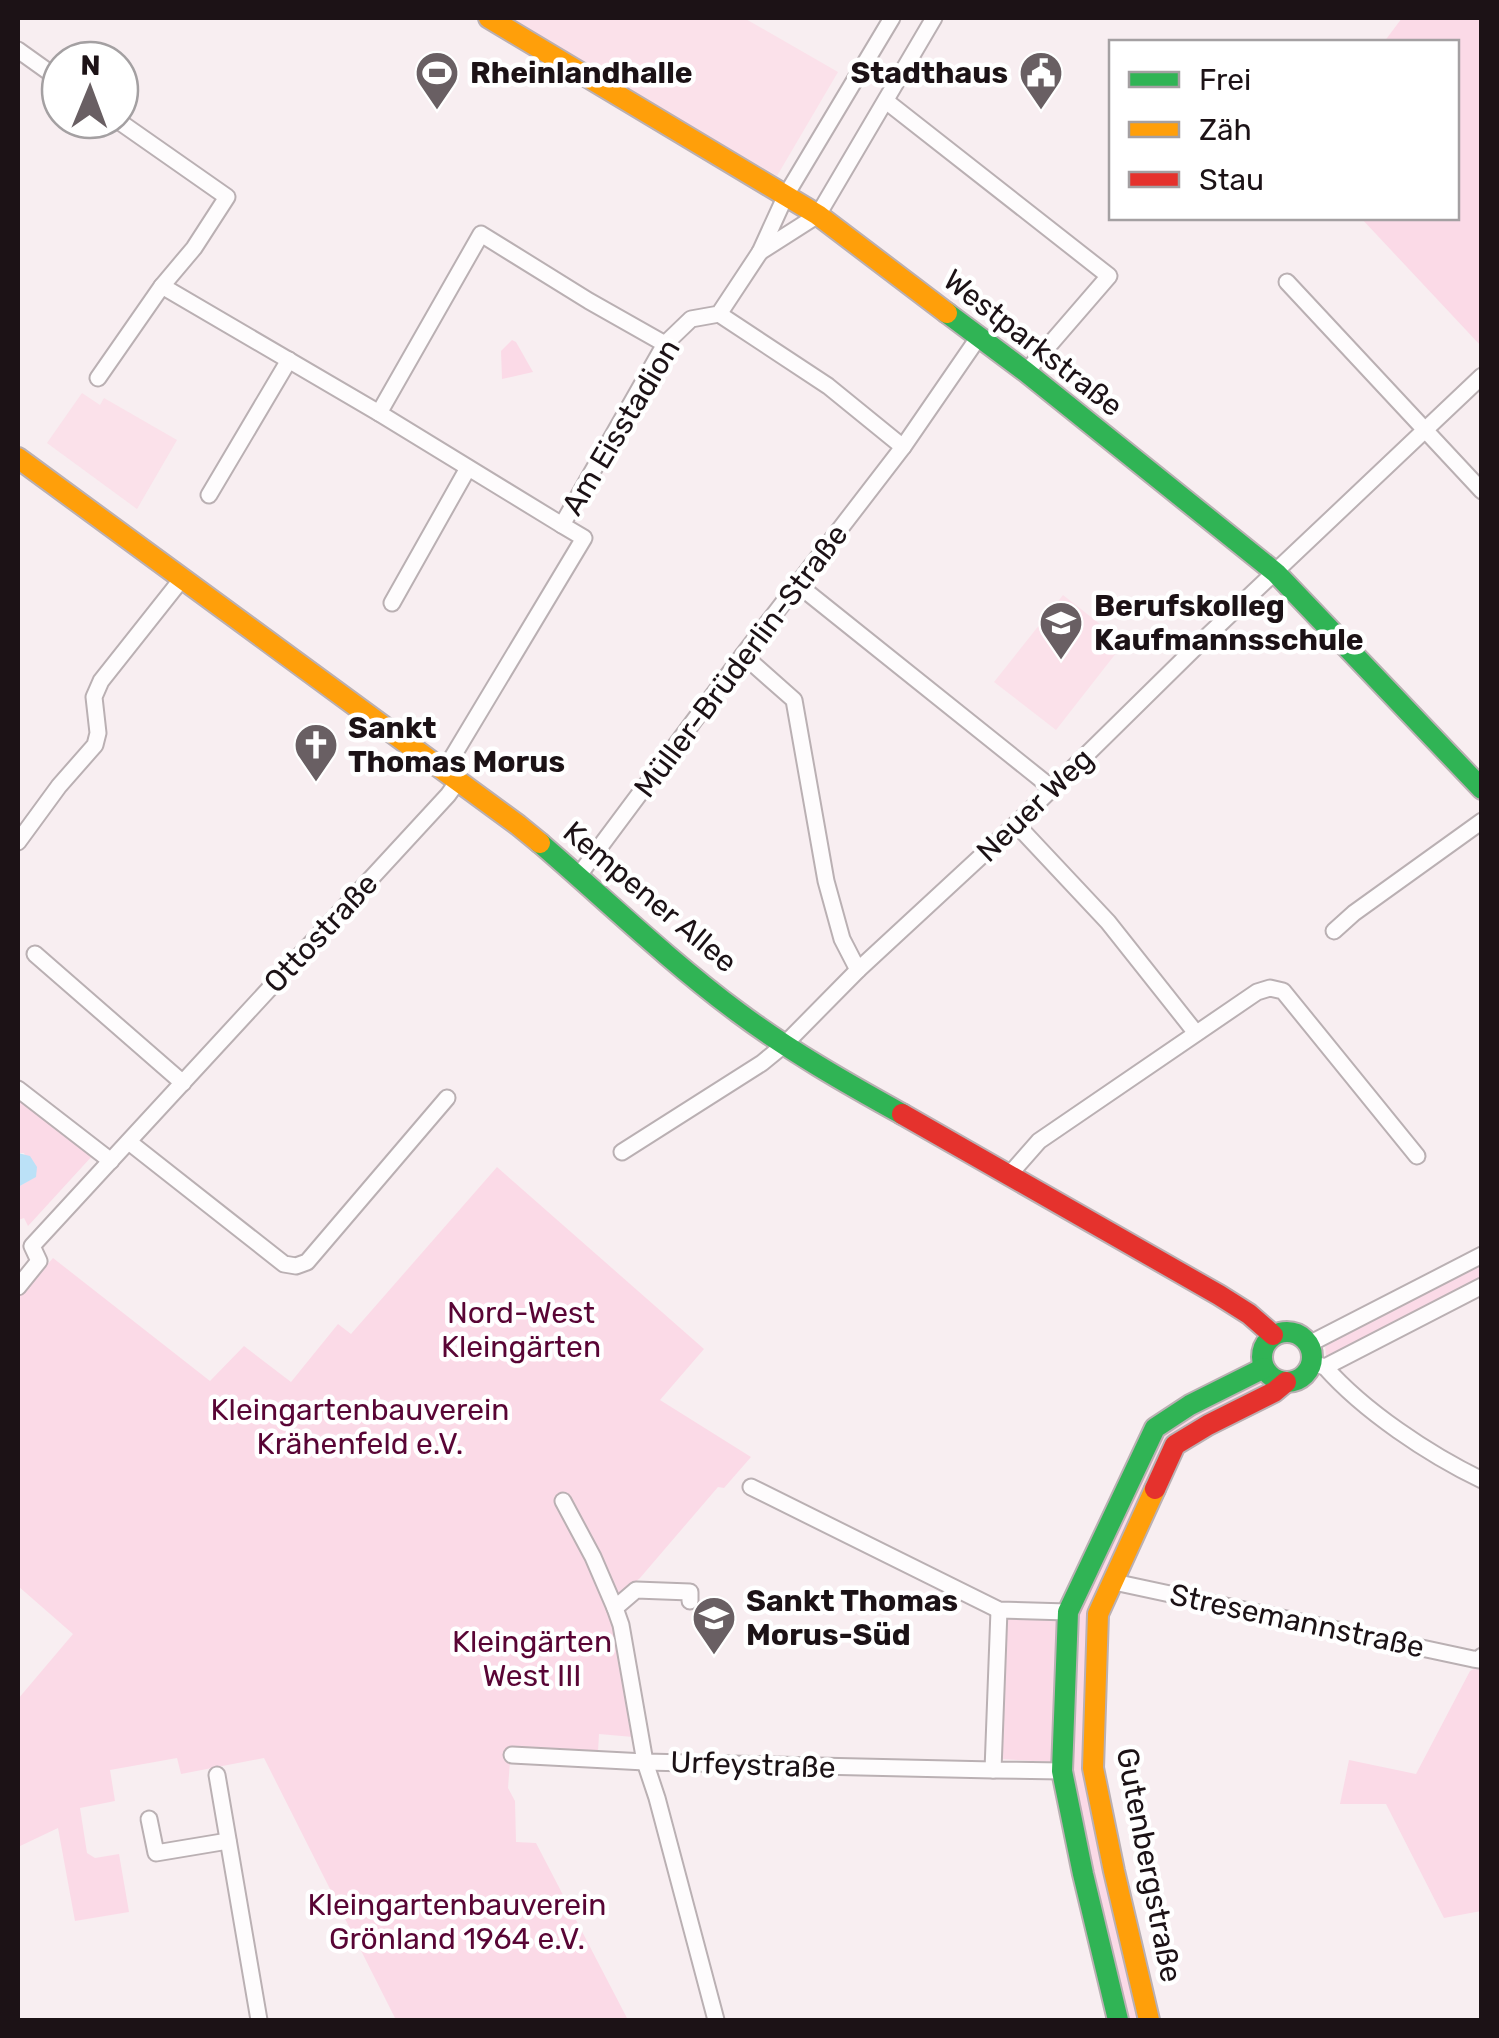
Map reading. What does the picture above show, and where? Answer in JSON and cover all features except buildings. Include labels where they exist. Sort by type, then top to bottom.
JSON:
[{"type":"street","name":"Westparkstraße","points":[[490,18],[818,215],[1026,372],[1276,573],[1482,790]]},
{"type":"street","points":[[892,18],[786,195],[760,252],[719,314],[828,386],[902,447]]},
{"type":"street","points":[[760,252],[818,215],[934,18]]},
{"type":"street","points":[[18,50],[40,66]]},
{"type":"street","points":[[886,100],[1109,276],[1026,372]]},
{"type":"street","points":[[98,378],[227,198],[140,136]]},
{"type":"street","points":[[378,413],[480,234],[664,344]]},
{"type":"street","points":[[1286,282],[1482,490]]},
{"type":"street","points":[[162,286],[562,525]]},
{"type":"street","name":"Am Eisstadion","points":[[451,776],[584,538],[562,525],[664,344],[691,319],[719,314]]},
{"type":"street","name":"Müller-Brüderlin-Straße","points":[[579,875],[902,447],[978,338]]},
{"type":"street","points":[[208,495],[289,360]]},
{"type":"street","name":"Neuer Weg","points":[[622,1152],[784,1044],[1482,376]]},
{"type":"street","name":"Kempener Allee","points":[[18,458],[518,825],[683,970],[784,1044],[1220,1296],[1260,1321],[1274,1335]]},
{"type":"street","points":[[392,604],[468,468]]},
{"type":"street","points":[[18,842],[94,745],[98,734],[94,702],[97,688],[180,580]]},
{"type":"street","points":[[797,584],[1053,789]]},
{"type":"street","points":[[742,655],[794,700],[826,881],[842,938],[858,970]]},
{"type":"street","name":"Ottostraße","points":[[18,1287],[39,1261],[32,1246],[448,796],[451,776]]},
{"type":"street","points":[[1334,931],[1482,821]]},
{"type":"street","points":[[1016,824],[1108,922],[1196,1034]]},
{"type":"street","points":[[36,954],[183,1083]]},
{"type":"street","points":[[1010,1174],[1039,1141],[1257,992],[1270,988],[1283,990],[1417,1156]]},
{"type":"street","points":[[18,1089],[111,1161]]},
{"type":"street","points":[[129,1142],[284,1264],[296,1266],[306,1262],[446,1098]]},
{"type":"street","points":[[1482,1256],[1315,1358],[1304,1376],[1296,1380],[1273,1378],[1264,1368],[1262,1350],[1274,1335],[1295,1332],[1315,1358],[1365,1406],[1482,1480]]},
{"type":"street","points":[[1315,1358],[1482,1286]]},
{"type":"street","name":"Gutenbergstraße","points":[[1118,2020],[1062,1771],[1068,1612],[1155,1428],[1190,1405],[1264,1368]]},
{"type":"street","name":"Gutenbergstraße","points":[[1149,2020],[1093,1768],[1098,1614],[1175,1445],[1286,1382]]},
{"type":"street","points":[[751,1486],[999,1610],[1098,1614]]},
{"type":"street","points":[[563,1501],[593,1557],[621,1626],[645,1762],[716,2020]]},
{"type":"street","name":"Stresemannstraße","points":[[1114,1582],[1480,1658]]},
{"type":"street","points":[[615,1608],[636,1590],[690,1592],[690,1601]]},
{"type":"street","points":[[994,1770],[999,1610]]},
{"type":"street","name":"Urfeystraße","points":[[512,1755],[645,1762],[1062,1771]]},
{"type":"street","points":[[1062,1771],[1093,1768]]},
{"type":"street","points":[[218,1775],[259,2020]]},
{"type":"street","points":[[150,1819],[156,1853],[228,1841]]},
{"type":"shaded area","points":[[505,18],[744,18],[838,72],[777,176]]},
{"type":"shaded area","points":[[82,393],[100,405],[104,398],[177,440],[137,509],[47,443]]},
{"type":"shaded area","name":"Berufskolleg Kaufmannsschule","points":[[1063,595],[1124,643],[1056,730],[994,682]]},
{"type":"green space","points":[[1402,18],[1481,18],[1481,346],[1363,220],[1459,220],[1459,40],[1386,40]]},
{"type":"green space","points":[[512,340],[533,372],[502,379],[501,351]]},
{"type":"green space","points":[[18,1097],[93,1155],[28,1226],[24,1218],[18,1220],[18,1187],[35,1177],[24,1153],[18,1153]]},
{"type":"green space","points":[[497,1167],[704,1349],[660,1400],[751,1457],[724,1488],[718,1487],[640,1578],[608,1606],[616,1631],[633,1737],[599,1734],[598,1752],[511,1748],[508,1788],[515,1801],[516,1842],[536,1843],[628,2020],[396,2020],[264,1758],[181,1774],[177,1758],[110,1770],[115,1801],[80,1808],[87,1853],[95,1858],[119,1854],[129,1912],[75,1921],[58,1828],[18,1847],[18,1699],[73,1634],[18,1586],[18,1298],[53,1258],[210,1381],[244,1346],[291,1382],[338,1324],[351,1334]]},
{"type":"green space","points":[[1481,1264],[1481,1280],[1338,1354],[1326,1356],[1325,1345]]},
{"type":"green space","points":[[1261,1375],[1269,1387],[1175,1445],[1100,1621],[1089,1768],[1142,2020],[1125,2020],[1071,1775],[1049,1762],[1000,1759],[1003,1614],[1072,1615],[1158,1431]]},
{"type":"green space","points":[[1481,1665],[1481,1911],[1444,1918],[1386,1804],[1340,1804],[1349,1760],[1416,1774],[1470,1671]]},
{"type":"water","points":[[18,1153],[30,1156],[37,1167],[36,1177],[18,1187]]},
{"type":"traffic: fast","points":[[947,313],[1276,573],[1482,789]]},
{"type":"traffic: fast","points":[[540,843],[739,1013],[902,1114]]},
{"type":"traffic: fast","points":[[1287,1332],[1305,1339],[1312,1357],[1305,1375],[1287,1382],[1269,1375],[1262,1357],[1269,1339],[1287,1332]]},
{"type":"traffic: fast","points":[[1118,2020],[1062,1771],[1068,1612],[1155,1428],[1190,1405],[1264,1368]]},
{"type":"traffic: slow","points":[[489,18],[818,215],[947,313]]},
{"type":"traffic: slow","points":[[18,458],[540,843]]},
{"type":"traffic: slow","points":[[1149,2020],[1093,1768],[1098,1614],[1155,1489]]},
{"type":"traffic: jam","points":[[902,1114],[1219,1295],[1273,1335]]},
{"type":"traffic: jam","points":[[1155,1489],[1175,1445],[1286,1382]]},
{"type":"place","name":"Rheinlandhalle","points":[[437,111]]},
{"type":"place","name":"Stadthaus","points":[[1041,111]]},
{"type":"place","name":"Berufskolleg Kaufmannsschule","points":[[1061,661]]},
{"type":"place","name":"Sankt Thomas Morus","points":[[316,783]]},
{"type":"place","name":"Sankt Thomas Morus-Süd","points":[[714,1656]]},
{"type":"park label","name":"Nord-West Kleingärten","points":[[521,1330]]},
{"type":"park label","name":"Kleingartenbauverein Krähenfeld e.V.","points":[[360,1427]]},
{"type":"park label","name":"Kleingärten West III","points":[[532,1659]]},
{"type":"park label","name":"Kleingartenbauverein Grönland 1964 e.V.","points":[[457,1922]]}]
